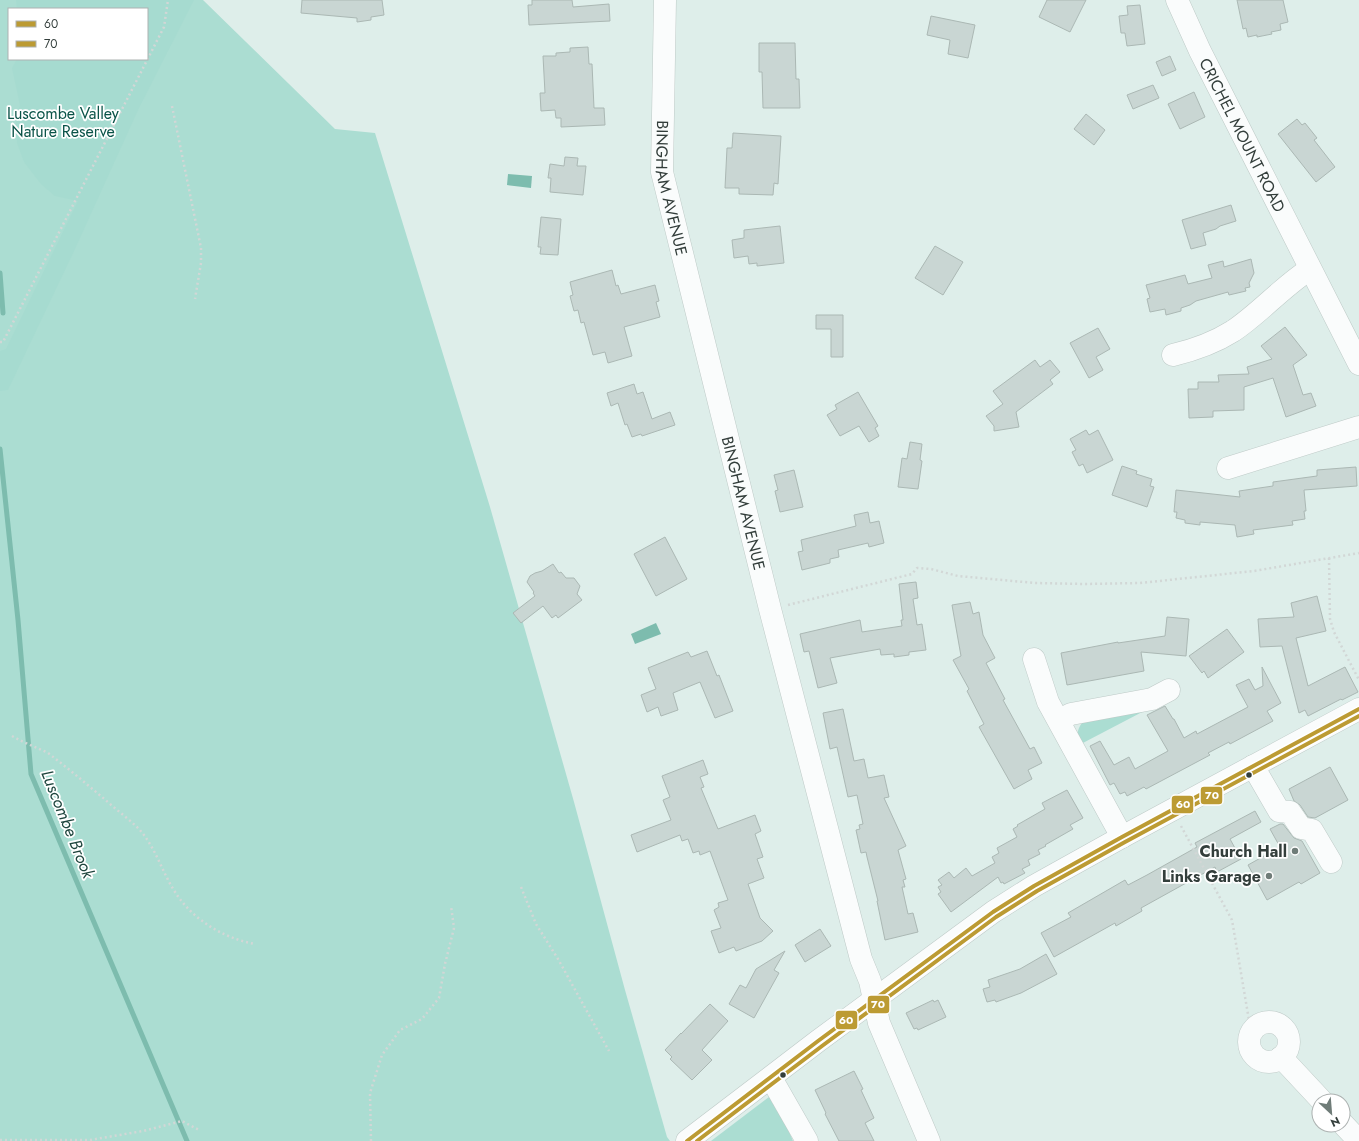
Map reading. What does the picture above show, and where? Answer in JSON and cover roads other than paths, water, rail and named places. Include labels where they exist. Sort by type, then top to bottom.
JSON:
[{"type":"street","name":"BINGHAM AVENUE","points":[[665,0],[662,172],[770,609],[859,952],[870,981],[879,1023],[929,1141]]},
{"type":"street","name":"CRICHEL MOUNT ROAD","points":[[1177,0],[1200,51],[1359,364]]},
{"type":"street","points":[[1173,355],[1201,347],[1220,339],[1233,331],[1296,278],[1310,269]]},
{"type":"street","points":[[1228,468],[1359,427]]},
{"type":"street","points":[[1034,659],[1048,702],[1122,837]]},
{"type":"street","points":[[1058,720],[1071,714],[1152,699],[1169,690]]},
{"type":"street","points":[[687,1141],[874,999],[993,912],[1034,886],[1122,837],[1359,709]]},
{"type":"street","points":[[1253,766],[1279,811],[1290,812],[1301,828],[1312,830],[1331,862]]},
{"type":"street","points":[[1267,1022],[1279,1025],[1287,1034],[1288,1047],[1281,1057],[1275,1061],[1268,1062],[1256,1057],[1251,1052],[1249,1038],[1255,1027],[1261,1023],[1267,1022]]},
{"type":"street","points":[[1281,1057],[1315,1093]]},
{"type":"street","points":[[771,1078],[807,1141]]},
{"type":"street","points":[[1351,1132],[1359,1141]]},
{"type":"waterway","points":[[0,273],[3,313]]},
{"type":"waterway","name":"Luscombe Brook","points":[[0,449],[18,620],[31,774],[187,1141]]},
{"type":"place","name":"Church Hall","points":[[1295,851]]},
{"type":"place","name":"Links Garage","points":[[1269,876]]},
{"type":"park label","name":"Luscombe Valley Nature Reserve","points":[[63,122]]}]
